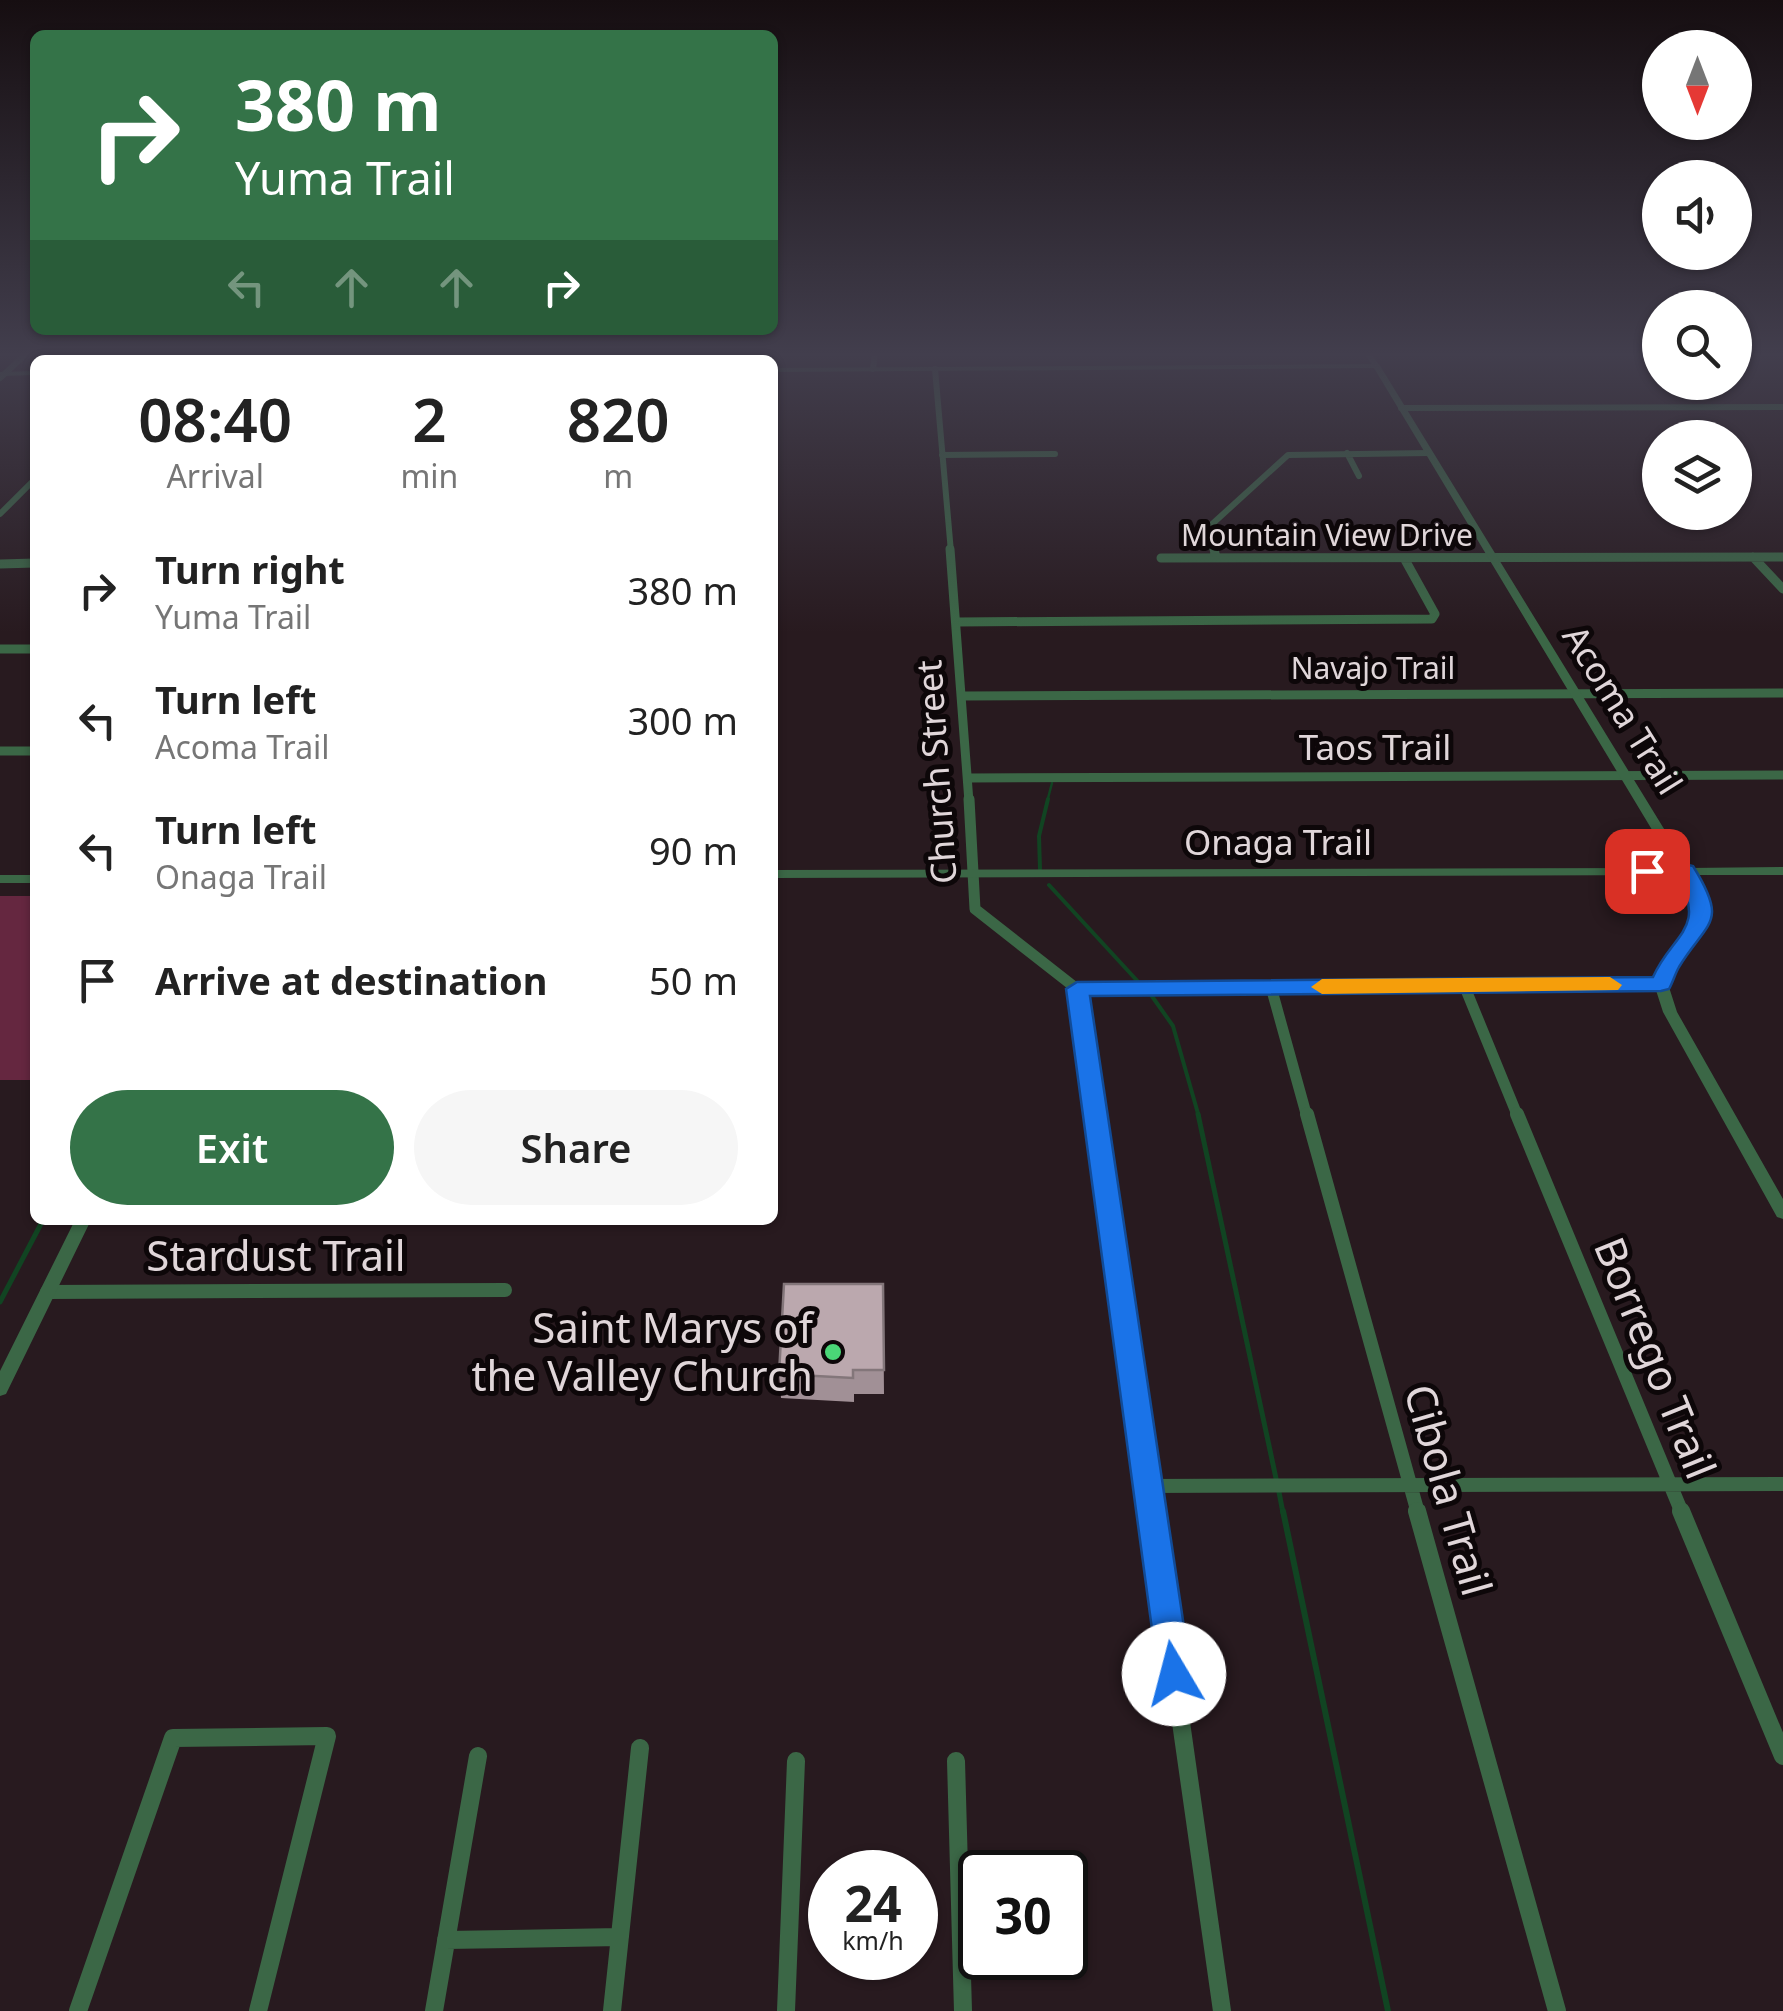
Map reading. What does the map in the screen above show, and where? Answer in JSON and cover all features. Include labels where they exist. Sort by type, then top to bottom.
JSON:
[{"type":"street","name":"Church Street","points":[[941,446],[975,909],[1014,946],[1055,970],[1077,989]]},
{"type":"street","name":"Acoma Trail","points":[[1425,446],[1700,898],[1702,918],[1661,984]]},
{"type":"street","points":[[1216,558],[1210,526],[1288,454],[1429,453]]},
{"type":"street","points":[[942,455],[1055,454]]},
{"type":"street","points":[[1347,454],[1358,476]]},
{"type":"street","points":[[0,514],[30,483]]},
{"type":"street","points":[[22,492],[30,492]]},
{"type":"street","points":[[1753,557],[1783,589]]},
{"type":"street","name":"Mountain View Drive","points":[[1161,558],[1783,557]]},
{"type":"street","points":[[957,622],[1432,620],[1435,614],[1404,558]]},
{"type":"street","points":[[0,564],[30,564]]},
{"type":"street","points":[[0,649],[30,648]]},
{"type":"street","name":"Navajo Trail","points":[[962,696],[1783,693]]},
{"type":"street","points":[[0,752],[30,751]]},
{"type":"street","name":"Taos Trail","points":[[968,778],[1783,774]]},
{"type":"street","name":"Onaga Trail","points":[[778,874],[1783,870]]},
{"type":"street","points":[[0,879],[30,879]]},
{"type":"street","points":[[1222,2011],[1077,989],[1661,984],[1670,1012],[1783,1213]]},
{"type":"street","name":"Borrego Trail","points":[[1464,985],[1783,1756]]},
{"type":"street","name":"Cibola Trail","points":[[1271,987],[1557,2011]]},
{"type":"street","points":[[0,1389],[81,1225]]},
{"type":"street","name":"Stardust Trail","points":[[48,1292],[505,1290]]},
{"type":"street","points":[[1148,1486],[1783,1484]]},
{"type":"street","points":[[78,2011],[173,1738],[327,1736],[258,2011]]},
{"type":"street","points":[[612,2011],[640,1748]]},
{"type":"street","points":[[434,2011],[478,1756]]},
{"type":"street","points":[[786,2011],[796,1760]]},
{"type":"street","points":[[956,1762],[964,2011]]},
{"type":"street","points":[[446,1940],[620,1936]]},
{"type":"shaded area","points":[[0,896],[30,896],[30,1080],[0,1080]]},
{"type":"building","name":"Saint Marys of the Valley Church","points":[[784,1284],[883,1284],[884,1370],[853,1370],[853,1378],[779,1374]]},
{"type":"waterway","points":[[1047,802],[1052,783]]},
{"type":"waterway","points":[[1040,869],[1039,836],[1048,799]]},
{"type":"waterway","points":[[1049,885],[1142,986]]},
{"type":"waterway","points":[[1149,992],[1173,1026],[1199,1117]]},
{"type":"waterway","points":[[1198,1114],[1277,1483]]},
{"type":"waterway","points":[[0,1302],[40,1225]]},
{"type":"waterway","points":[[1279,1492],[1283,1513]]},
{"type":"waterway","points":[[1283,1511],[1388,2011]]},
{"type":"slow traffic","points":[[1322,987],[1610,985]]},
{"type":"place","name":"Saint Marys of the Valley Church","points":[[833,1352]]},
{"type":"route","points":[[1174,1674],[1077,989],[1661,984],[1669,965],[1693,938],[1702,918],[1700,898],[1685,870],[1647,871]]}]
